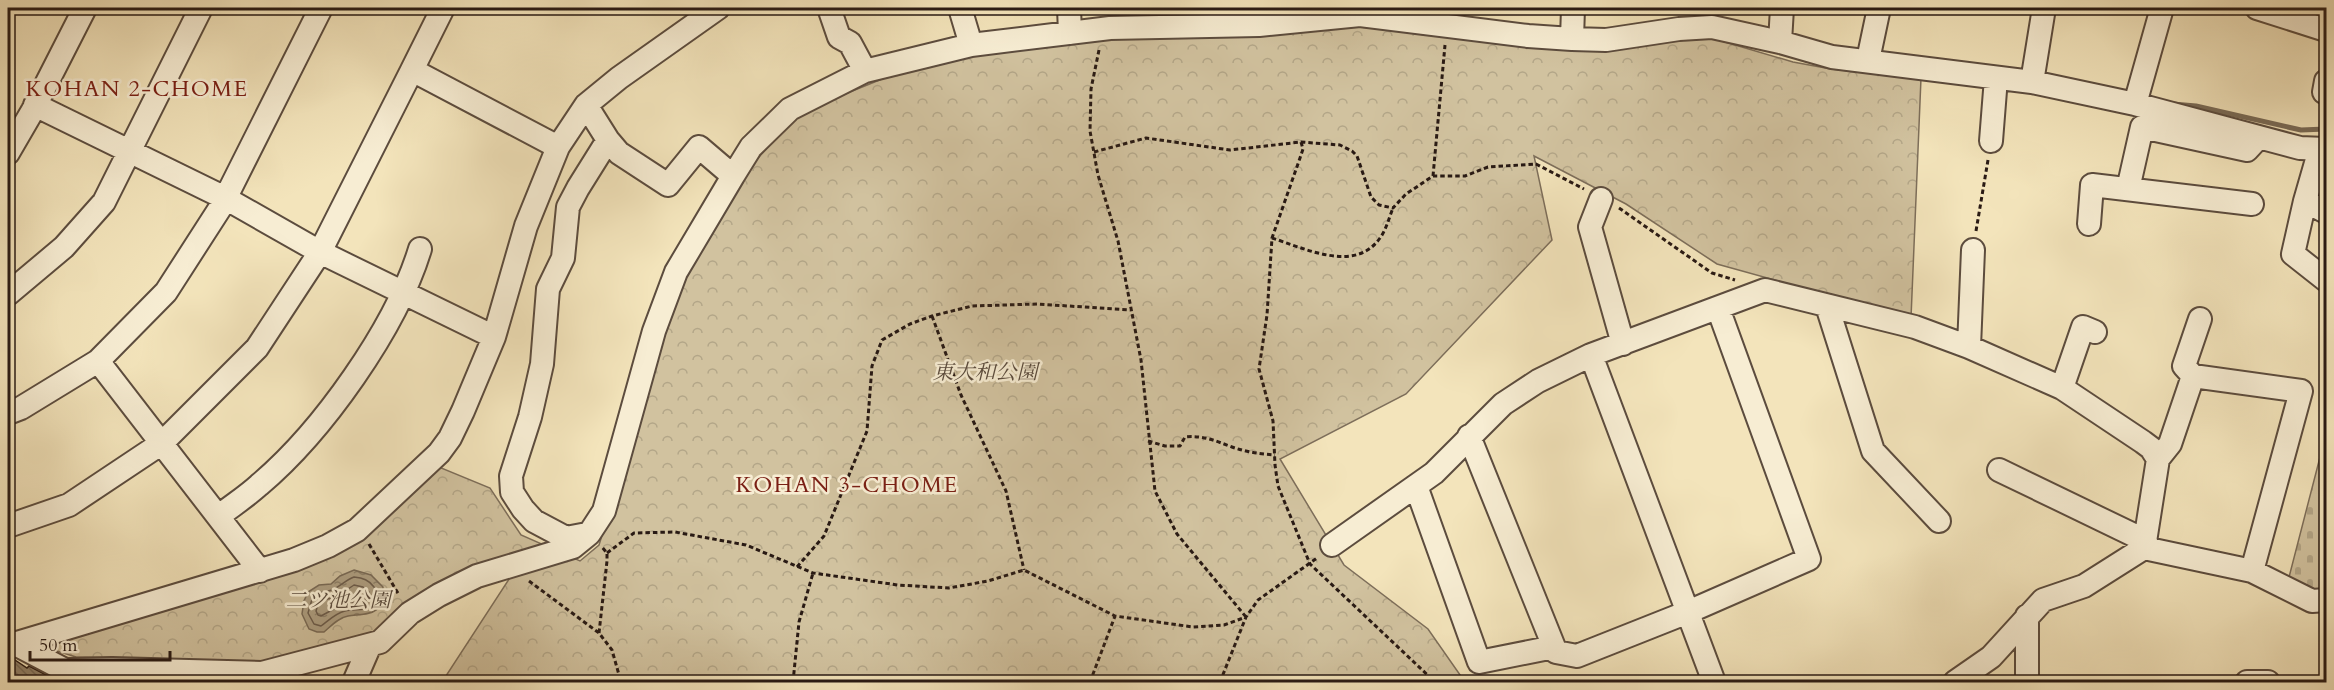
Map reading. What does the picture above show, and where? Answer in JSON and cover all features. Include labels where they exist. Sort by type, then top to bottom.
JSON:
[{"type":"street","points":[[8,153],[36,105],[85,8]]},
{"type":"street","points":[[8,294],[64,247],[104,202],[201,8]]},
{"type":"street","points":[[8,412],[21,408],[98,361],[166,292],[225,198],[321,8]]},
{"type":"street","points":[[8,526],[69,505],[162,443],[257,348],[320,252],[443,8]]},
{"type":"street","points":[[12,645],[260,572],[320,550],[357,530],[439,453],[450,438],[494,337],[526,226],[558,147],[586,105],[691,16],[718,8]]},
{"type":"street","points":[[829,8],[839,37],[850,43],[865,70]]},
{"type":"street","points":[[960,8],[971,45]]},
{"type":"street","points":[[1069,8],[1070,33]]},
{"type":"street","points":[[1572,39],[1573,8]]},
{"type":"street","points":[[1780,42],[1782,8]]},
{"type":"street","points":[[1868,60],[1880,8]]},
{"type":"street","points":[[2032,82],[2044,8]]},
{"type":"street","points":[[2135,104],[2162,8]]},
{"type":"street","points":[[2258,8],[2285,11],[2326,30]]},
{"type":"street","points":[[12,645],[21,647],[65,670],[106,676],[262,673],[380,642],[410,613],[438,595],[477,576],[573,547],[589,534],[604,511],[654,331],[676,272],[751,147],[790,109],[865,70],[971,45],[1110,28],[1165,17],[1259,16],[1360,11],[1466,18],[1528,36],[1606,40],[1678,18],[1832,57],[2032,82],[2135,104],[2300,148],[2323,149],[2305,201],[2293,254],[2326,280]]},
{"type":"street","points":[[412,70],[558,147]]},
{"type":"street","points":[[1991,141],[1996,78]]},
{"type":"street","points":[[36,105],[225,198],[320,252],[494,337]]},
{"type":"street","points":[[586,105],[619,153],[668,185],[699,147],[733,176]]},
{"type":"street","points":[[2128,189],[2142,127],[2247,150],[2259,137]]},
{"type":"street","points":[[589,534],[566,538],[534,521],[512,492],[511,476],[530,417],[542,364],[548,289],[563,258],[568,207],[608,140]]},
{"type":"street","points":[[2090,224],[2092,185],[2252,204]]},
{"type":"street","points":[[1600,199],[1590,226],[1623,344]]},
{"type":"street","points":[[2305,201],[2326,212]]},
{"type":"street","points":[[219,516],[267,478],[323,419],[381,333],[403,292],[420,249]]},
{"type":"street","points":[[1969,347],[1973,250]]},
{"type":"street","points":[[514,270],[548,289]]},
{"type":"street","points":[[1332,545],[1434,473],[1503,404],[1538,381],[1591,355],[1765,290],[1916,327],[1969,347],[2062,388],[2151,448],[2158,459]]},
{"type":"street","points":[[1827,306],[1874,451],[1939,521]]},
{"type":"street","points":[[1469,436],[1556,652],[1577,656],[1688,612],[1809,559],[1718,308]]},
{"type":"street","points":[[2200,319],[2184,366],[2193,376],[2301,391],[2252,571]]},
{"type":"street","points":[[2062,388],[2083,327],[2096,332]]},
{"type":"street","points":[[1591,355],[1714,682]]},
{"type":"street","points":[[98,361],[260,572]]},
{"type":"street","points":[[1955,682],[1992,657],[2043,600],[2084,586],[2145,545],[2158,459],[2170,444],[2193,376]]},
{"type":"street","points":[[1999,470],[2145,545],[2252,571],[2312,600],[2326,600]]},
{"type":"street","points":[[1416,486],[1479,662],[1554,647]]},
{"type":"street","points":[[2027,616],[2027,682]]},
{"type":"street","points":[[354,682],[370,645]]},
{"type":"street","points":[[2247,682],[2268,682]]},
{"type":"path","points":[[1099,50],[1091,89],[1090,131],[1098,175],[1118,241],[1141,360],[1155,492],[1177,534],[1246,616]]},
{"type":"path","points":[[1433,176],[1444,52]]},
{"type":"path","points":[[1094,152],[1146,138],[1230,150],[1301,142],[1340,145],[1352,151],[1361,163],[1371,197],[1378,205],[1393,208]]},
{"type":"path","points":[[1973,250],[1991,141]]},
{"type":"path","points":[[1301,142],[1303,149],[1272,238],[1267,315],[1259,369],[1273,421],[1278,486],[1310,564],[1435,682]]},
{"type":"path","points":[[1272,238],[1324,256],[1361,254],[1379,239],[1393,208],[1406,194],[1433,176],[1465,176],[1488,167],[1536,164],[1572,181],[1622,210],[1712,273],[1765,290]]},
{"type":"path","points":[[797,567],[824,536],[867,431],[872,366],[882,340],[910,324],[972,306],[1037,304],[1131,310]]},
{"type":"path","points":[[932,316],[961,395],[1006,490],[1024,570]]},
{"type":"path","points":[[1148,441],[1165,446],[1180,446],[1185,437],[1195,436],[1256,453],[1275,455]]},
{"type":"path","points":[[607,553],[634,533],[675,532],[746,545],[813,573],[898,585],[949,588],[988,581],[1024,570],[1115,616],[1193,627],[1224,625],[1246,616]]},
{"type":"path","points":[[367,540],[410,613]]},
{"type":"path","points":[[1220,682],[1246,616],[1258,600],[1310,564],[1332,545]]},
{"type":"path","points":[[599,633],[607,561]]},
{"type":"path","points":[[510,566],[599,633],[612,650],[621,682]]},
{"type":"path","points":[[793,682],[799,622],[813,573]]},
{"type":"path","points":[[1090,682],[1115,616]]},
{"type":"green space","name":"東大和公園","points":[[1359,27],[1446,33],[1604,50],[1708,37],[1793,62],[1831,69],[1921,78],[1911,318],[1717,264],[1626,204],[1534,156],[1552,240],[1406,394],[1280,459],[1344,565],[1428,629],[1465,682],[442,682],[524,556],[377,639],[261,662],[76,657],[41,646],[265,580],[439,467],[490,488],[521,535],[580,561],[599,545],[682,280],[742,176],[798,113],[919,64],[1106,38]]},
{"type":"green space","points":[[2326,434],[2326,592],[2313,592],[2288,581]]},
{"type":"water","points":[[354,570],[371,575],[383,587],[378,608],[369,613],[341,618],[324,632],[309,629],[302,614],[308,592],[319,585],[331,584],[340,576]]},
{"type":"building","points":[[15,660],[27,668],[29,666],[60,682],[8,682],[8,661]]},
{"type":"waterway","points":[[2293,8],[2326,17]]},
{"type":"waterway","points":[[2173,104],[2196,106],[2301,130],[2326,129]]},
{"type":"district","name":"KOHAN 2-CHOME","points":[[137,88]]},
{"type":"district","name":"KOHAN 3-CHOME","points":[[847,484]]},
{"type":"park label","name":"二ツ池公園","points":[[338,600]]}]
